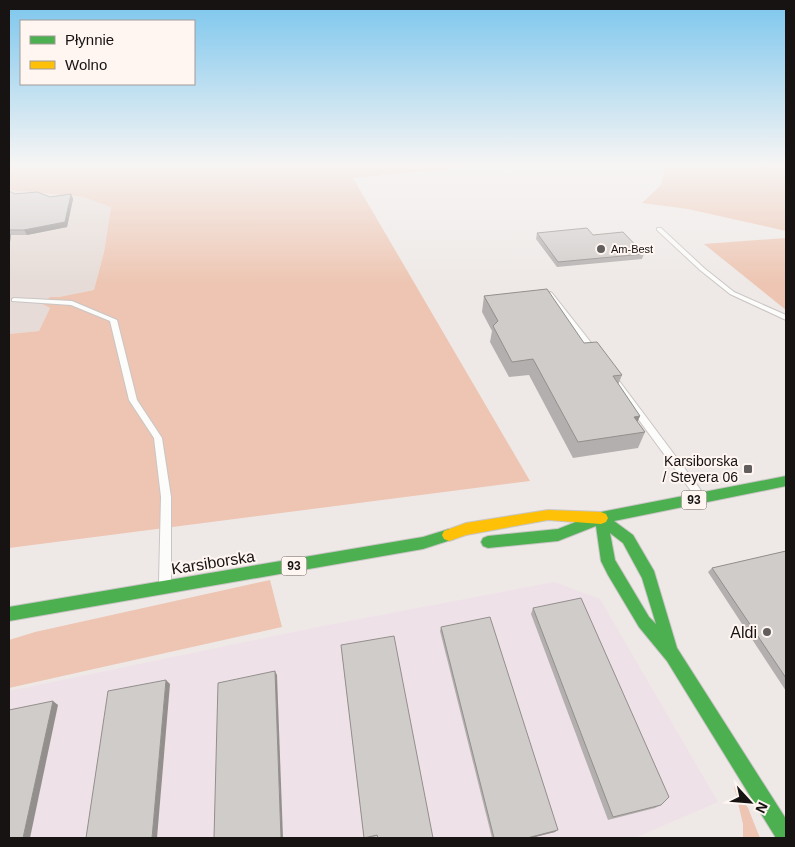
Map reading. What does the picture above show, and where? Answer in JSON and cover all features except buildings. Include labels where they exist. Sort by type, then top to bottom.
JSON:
[{"type":"main road","name":"Karsiborska","points":[[479,543],[558,535],[602,518],[786,481]]},
{"type":"main road","name":"Karsiborska","points":[[9,614],[423,543],[466,529],[548,516],[602,518]]},
{"type":"main road","points":[[602,518],[628,539],[649,576],[673,655]]},
{"type":"main road","points":[[602,518],[608,561],[644,622],[673,655],[786,836]]},
{"type":"main road","name":"Karsiborska","points":[[423,543],[461,544]]},
{"type":"lane","points":[[659,229],[702,269],[732,293],[786,318]]},
{"type":"lane","points":[[548,292],[596,355]]},
{"type":"lane","points":[[14,300],[72,303],[113,320],[133,400],[158,438],[166,497],[165,587]]},
{"type":"lane","points":[[614,379],[702,498]]},
{"type":"shaded area","points":[[9,205],[111,206],[104,252],[94,290],[50,297],[42,304],[50,308],[39,331],[9,334]]},
{"type":"shaded area","points":[[104,205],[368,205],[530,481],[9,548],[9,334],[39,331],[50,308],[42,304],[50,297],[94,290],[104,252],[111,207]]},
{"type":"shaded area","points":[[654,205],[786,205],[786,231],[688,209]]},
{"type":"shaded area","points":[[786,238],[786,310],[704,244]]},
{"type":"shaded area","points":[[270,580],[282,627],[9,688],[9,640],[35,632]]},
{"type":"shaded area","points":[[554,582],[600,599],[718,802],[635,838],[9,838],[9,691],[323,626]]},
{"type":"shaded area","points":[[734,786],[748,808],[760,838],[743,838],[743,824]]},
{"type":"traffic: fast","points":[[488,542],[558,535],[601,518],[786,481]]},
{"type":"traffic: fast","points":[[601,518],[608,561],[613,570],[644,622],[673,655],[786,836]]},
{"type":"traffic: fast","points":[[601,518],[628,539],[649,576],[670,646]]},
{"type":"traffic: fast","points":[[9,614],[423,543],[449,535]]},
{"type":"traffic: slow","points":[[449,535],[466,529],[548,515],[601,518]]},
{"type":"place","name":"Am-Best","points":[[601,249]]},
{"type":"place","name":"Karsiborska / Steyera 06","points":[[748,469]]},
{"type":"place","name":"Aldi","points":[[767,632]]}]
